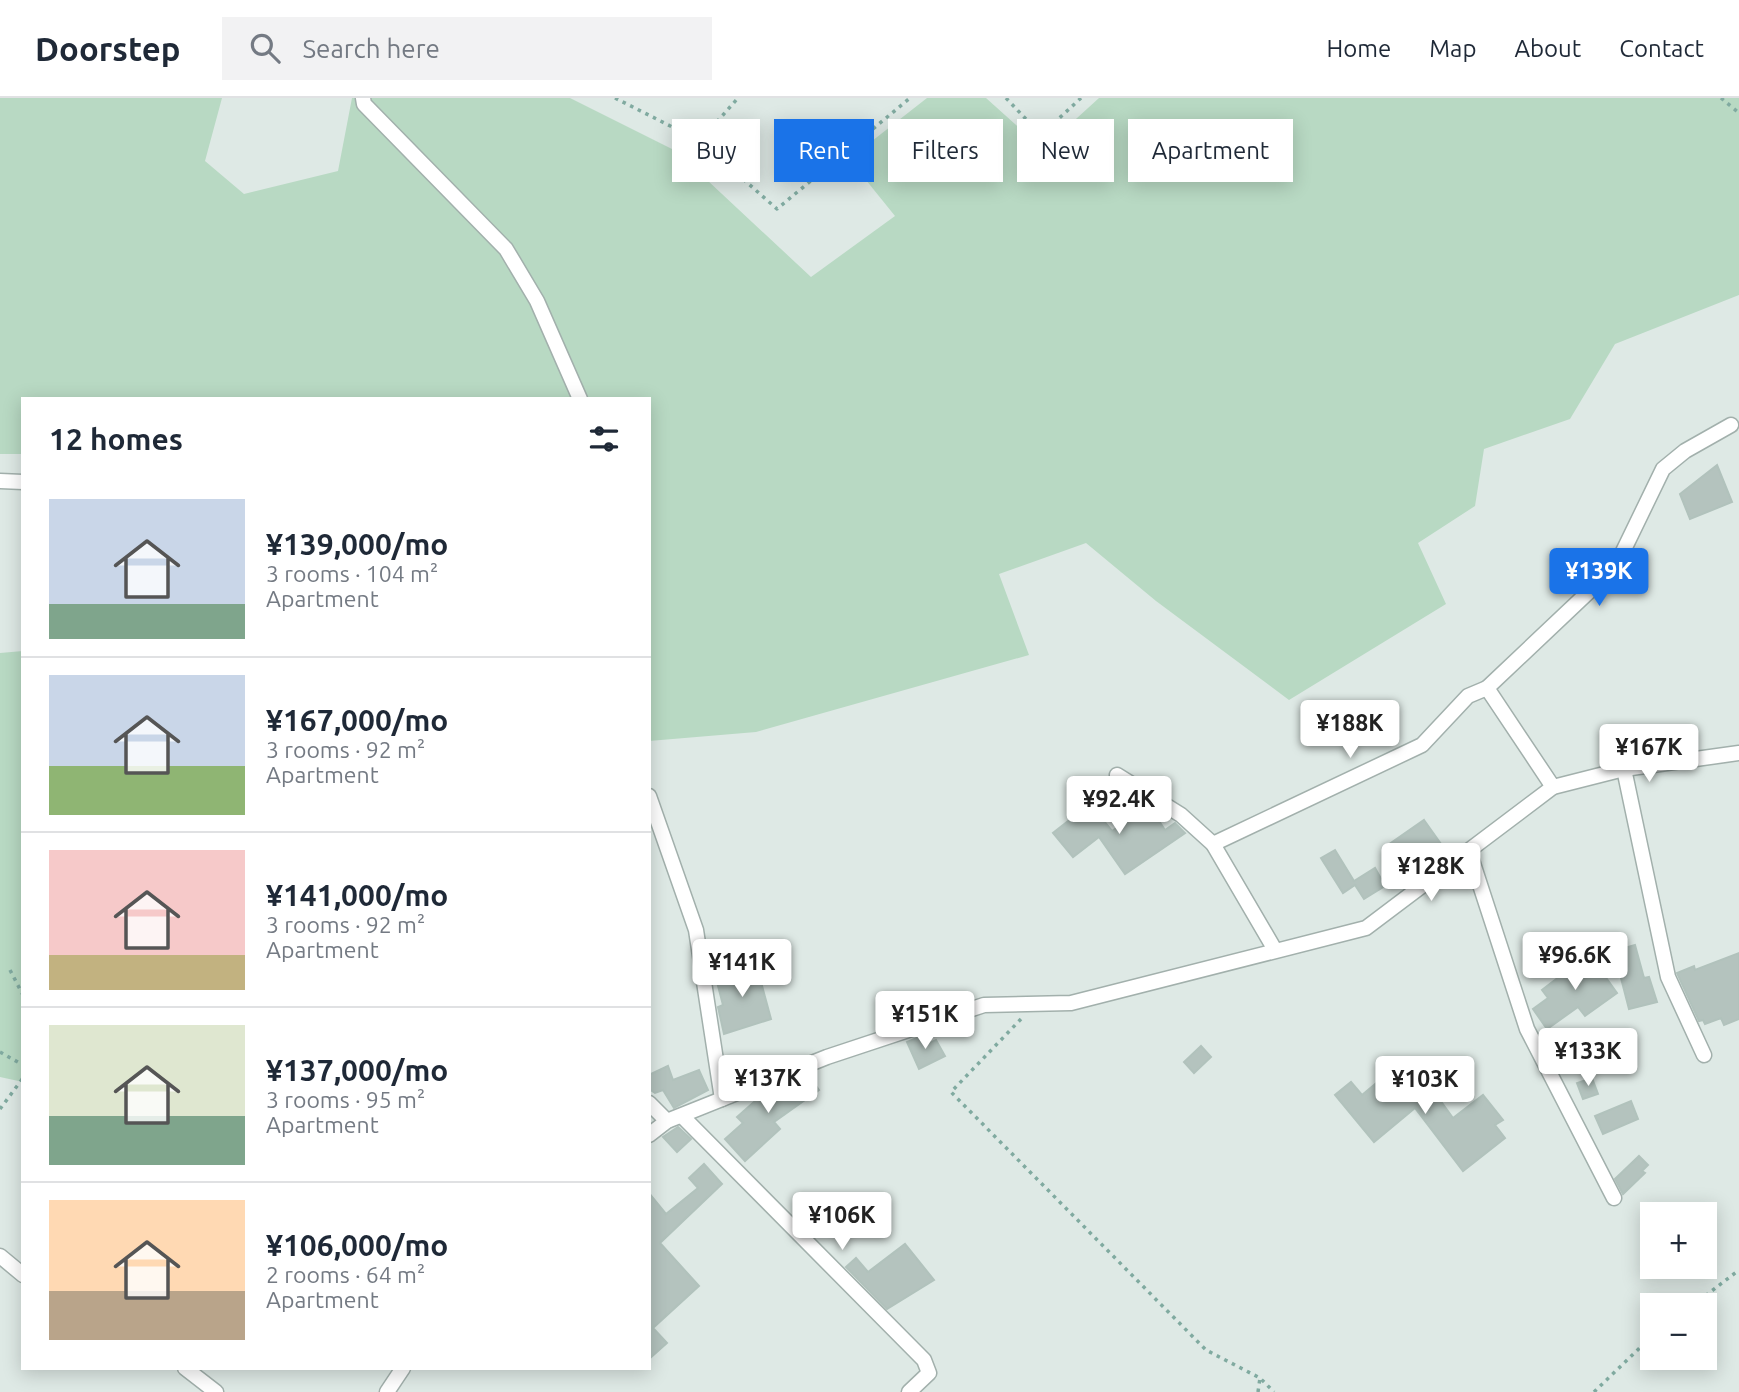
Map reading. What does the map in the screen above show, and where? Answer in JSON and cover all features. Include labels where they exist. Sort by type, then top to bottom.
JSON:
[{"type":"street","points":[[363,98],[364,104],[506,249],[537,301],[579,397]]},
{"type":"street","points":[[1213,844],[1422,745],[1468,696],[1487,688],[1616,566],[1663,469],[1685,451],[1731,425]]},
{"type":"street","points":[[0,481],[21,481]]},
{"type":"street","points":[[1487,688],[1553,787]]},
{"type":"street","points":[[651,1134],[675,1118],[827,1057],[984,1006],[1071,1003],[1366,928],[1553,787],[1624,769],[1739,754]]},
{"type":"street","points":[[1624,769],[1668,977],[1704,1055]]},
{"type":"street","points":[[1117,775],[1181,815],[1213,844],[1275,950]]},
{"type":"street","points":[[651,802],[696,930],[722,1099]]},
{"type":"street","points":[[1469,851],[1527,1029],[1614,1198]]},
{"type":"street","points":[[651,1104],[675,1118],[924,1360],[929,1373],[909,1392]]},
{"type":"street","points":[[0,1256],[21,1273]]},
{"type":"street","points":[[188,1370],[216,1392]]},
{"type":"street","points":[[387,1392],[402,1370]]},
{"type":"path","points":[[615,98],[672,127]]},
{"type":"path","points":[[719,119],[738,98]]},
{"type":"path","points":[[746,182],[777,209],[910,98]]},
{"type":"path","points":[[1006,98],[1041,135],[1081,98]]},
{"type":"path","points":[[1721,98],[1739,113]]},
{"type":"path","points":[[10,970],[21,991]]},
{"type":"path","points":[[1027,1004],[1018,1024],[951,1092],[1206,1350],[1260,1378],[1274,1392]]},
{"type":"path","points":[[0,1052],[21,1064]]},
{"type":"path","points":[[0,1109],[21,1081]]},
{"type":"path","points":[[1709,1293],[1739,1270]]},
{"type":"path","points":[[1594,1392],[1640,1348]]},
{"type":"path","points":[[1258,1392],[1260,1378]]},
{"type":"green space","points":[[0,98],[222,98],[205,161],[244,194],[338,171],[352,98],[570,98],[672,149],[672,182],[709,182],[811,277],[895,216],[868,182],[874,182],[874,139],[888,128],[888,182],[1003,182],[1003,119],[900,119],[927,98],[986,98],[1017,126],[1017,182],[1114,182],[1114,119],[1076,119],[1099,98],[1739,98],[1739,295],[1615,344],[1570,419],[1484,449],[1475,506],[1418,543],[1446,604],[1289,700],[1156,601],[1086,543],[999,574],[1029,655],[756,732],[651,741],[651,397],[21,397],[21,454],[0,454]]},
{"type":"green space","points":[[21,651],[21,1082],[0,1077],[0,653]]},
{"type":"building","points":[[1717,465],[1732,502],[1690,519],[1680,494]]},
{"type":"building","points":[[1090,804],[1112,831],[1149,806],[1165,830],[1175,823],[1185,833],[1125,874],[1099,837],[1073,857],[1053,833]]},
{"type":"building","points":[[1424,820],[1441,844],[1418,859],[1425,869],[1413,878],[1388,845]]},
{"type":"building","points":[[1335,850],[1354,881],[1375,868],[1385,886],[1364,899],[1355,885],[1343,893],[1321,858]]},
{"type":"building","points":[[1635,945],[1644,978],[1649,977],[1657,1002],[1629,1009],[1614,951]]},
{"type":"building","points":[[1739,953],[1739,1019],[1724,1025],[1721,1018],[1705,1024],[1703,1020],[1699,1021],[1677,973],[1694,966],[1695,970]]},
{"type":"building","points":[[1589,954],[1617,993],[1585,1016],[1578,1007],[1547,1029],[1533,1009],[1548,998],[1542,990]]},
{"type":"building","points":[[755,960],[771,1019],[724,1034],[718,1007],[723,1005],[716,978]]},
{"type":"building","points":[[926,1034],[930,1043],[936,1040],[945,1056],[919,1069],[907,1042]]},
{"type":"building","points":[[1201,1046],[1211,1057],[1194,1073],[1184,1062]]},
{"type":"building","points":[[668,1066],[673,1080],[699,1070],[708,1090],[674,1108],[663,1090],[655,1093],[651,1090],[651,1074]]},
{"type":"building","points":[[1392,1070],[1405,1086],[1421,1074],[1453,1118],[1483,1095],[1503,1120],[1495,1125],[1505,1138],[1463,1171],[1415,1108],[1374,1142],[1335,1095],[1351,1082],[1362,1095]]},
{"type":"building","points":[[808,1075],[819,1090],[774,1122],[780,1129],[745,1161],[725,1139],[743,1123],[737,1117],[764,1093]]},
{"type":"building","points":[[1592,1078],[1598,1094],[1583,1099],[1577,1083]]},
{"type":"building","points":[[1631,1101],[1638,1119],[1603,1134],[1595,1116]]},
{"type":"building","points":[[678,1127],[691,1139],[677,1152],[663,1137]]},
{"type":"building","points":[[1639,1156],[1648,1165],[1642,1171],[1645,1173],[1623,1194],[1615,1179]]},
{"type":"building","points":[[704,1164],[722,1184],[660,1243],[699,1286],[653,1328],[667,1343],[651,1357],[651,1195],[666,1214],[698,1188],[689,1178]]},
{"type":"building","points":[[905,1244],[934,1280],[887,1309],[846,1267],[856,1258],[868,1272]]}]
